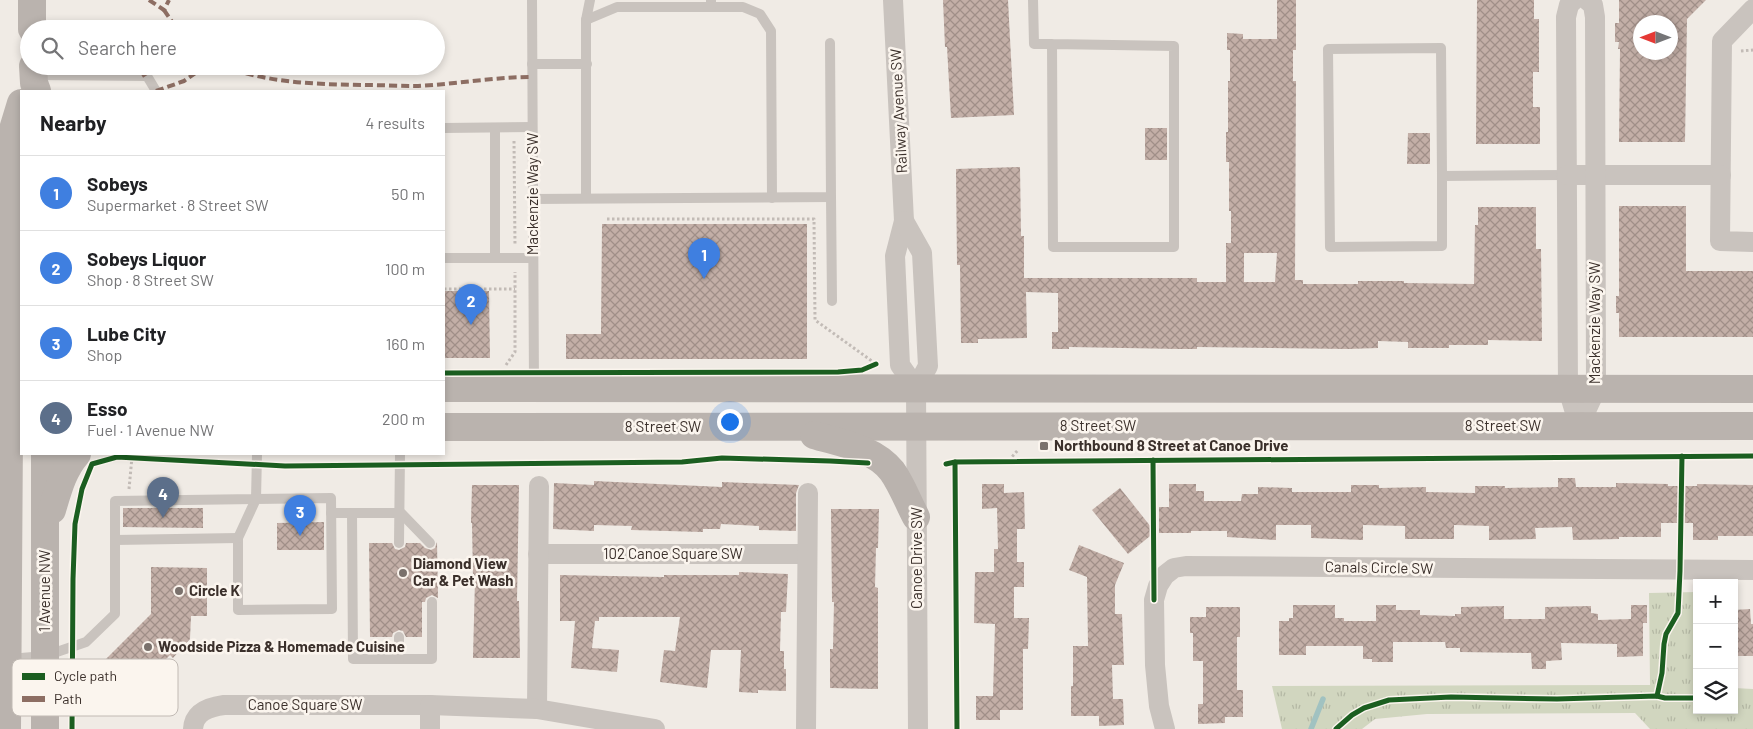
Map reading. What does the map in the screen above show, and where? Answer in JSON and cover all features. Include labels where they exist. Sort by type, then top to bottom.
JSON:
[{"type":"main road","points":[[32,0],[32,20]]},
{"type":"main road","points":[[8,729],[10,388],[6,136],[20,107]]},
{"type":"main road","points":[[445,388],[1753,389]]},
{"type":"main road","name":"8 Street SW","points":[[445,427],[1753,426]]},
{"type":"main road","points":[[792,428],[868,452],[879,459],[892,471],[916,517]]},
{"type":"main road","name":"1 Avenue NW","points":[[45,455],[45,656]]},
{"type":"main road","points":[[45,533],[61,481],[69,464],[76,455]]},
{"type":"main road","points":[[0,496],[8,540]]},
{"type":"main road","name":"1 Avenue NW","points":[[45,716],[45,729]]},
{"type":"street","name":"Railway Avenue SW","points":[[893,0],[904,222],[895,256],[900,365],[916,388],[928,366],[922,253],[904,222]]},
{"type":"street","name":"Mackenzie Way SW","points":[[1574,0],[1569,5],[1566,16],[1568,389],[1579,426]]},
{"type":"street","name":"Mackenzie Way SW","points":[[1579,426],[1596,389],[1595,17],[1593,5],[1587,0]]},
{"type":"street","points":[[1753,10],[1722,41],[1720,242],[1753,242]]},
{"type":"street","points":[[1567,174],[1721,175]]},
{"type":"street","name":"Canoe Drive SW","points":[[916,388],[918,729]]},
{"type":"street","points":[[537,709],[538,486]]},
{"type":"street","points":[[806,729],[808,493]]},
{"type":"street","name":"102 Canoe Square SW","points":[[538,554],[807,554]]},
{"type":"street","name":"Canals Circle SW","points":[[1165,729],[1159,706],[1155,665],[1154,600],[1164,575],[1174,568],[1186,566],[1753,570]]},
{"type":"street","name":"Canoe Square SW","points":[[193,729],[193,723],[200,713],[210,707],[224,705],[430,705],[537,709],[655,729]]},
{"type":"street","points":[[430,705],[430,729]]},
{"type":"lane","name":"Mackenzie Way SW","points":[[532,0],[534,388]]},
{"type":"lane","points":[[586,198],[586,20],[590,0]]},
{"type":"lane","points":[[1033,0],[1034,44],[1052,44],[1174,46],[1174,247],[1053,247],[1052,44]]},
{"type":"lane","points":[[586,20],[617,7],[711,4],[743,7],[760,14],[771,31],[772,198]]},
{"type":"lane","points":[[830,43],[832,300]]},
{"type":"lane","points":[[1441,48],[1442,176],[1442,246],[1330,247],[1328,49],[1441,48]]},
{"type":"lane","points":[[532,64],[587,64]]},
{"type":"lane","points":[[31,85],[147,76],[155,90]]},
{"type":"lane","points":[[445,128],[532,127]]},
{"type":"lane","points":[[495,128],[495,258]]},
{"type":"lane","points":[[1442,176],[1567,174]]},
{"type":"lane","points":[[533,199],[831,198]]},
{"type":"lane","points":[[445,258],[533,258]]},
{"type":"lane","points":[[8,659],[45,656],[86,642],[115,614],[115,501],[128,501],[256,499],[331,498],[332,609],[238,610],[238,538],[256,499],[257,455]]},
{"type":"lane","points":[[399,543],[401,513],[400,455]]},
{"type":"lane","points":[[331,513],[401,513],[430,543]]},
{"type":"lane","points":[[352,513],[353,659],[432,659],[432,602]]},
{"type":"lane","points":[[115,540],[238,538]]},
{"type":"lane","points":[[399,637],[399,659]]},
{"type":"path","points":[[607,219],[814,219],[815,320],[876,364]]},
{"type":"path","points":[[445,289],[533,289]]},
{"type":"path","points":[[869,367],[876,364]]},
{"type":"path","points":[[124,457],[135,457],[128,501]]},
{"type":"path","points":[[1001,462],[1019,461]]},
{"type":"green space","points":[[1693,592],[1693,714],[1738,714],[1738,688],[1753,689],[1753,729],[1650,729],[1635,713],[1427,714],[1375,719],[1362,729],[1282,729],[1272,686],[1650,685],[1649,593]]},
{"type":"building","points":[[943,0],[1008,0],[1014,115],[951,118]]},
{"type":"building","points":[[1277,0],[1296,0],[1296,50],[1293,50],[1293,81],[1296,81],[1295,280],[1303,280],[1303,284],[1358,284],[1358,281],[1404,281],[1404,283],[1474,284],[1475,225],[1478,225],[1478,207],[1536,207],[1536,249],[1541,249],[1542,341],[1488,340],[1488,345],[1449,345],[1449,348],[1408,348],[1408,342],[1378,341],[1378,348],[1348,349],[1069,347],[1069,349],[1052,349],[1052,332],[1058,332],[1058,293],[1026,292],[1027,338],[978,339],[978,343],[961,343],[960,265],[957,265],[956,169],[1020,167],[1021,236],[1024,236],[1024,278],[1197,278],[1197,282],[1226,282],[1226,243],[1231,243],[1229,162],[1226,162],[1228,81],[1230,81],[1230,50],[1227,50],[1227,33],[1243,34],[1243,39],[1277,39]],"holes":[[[1244,253],[1277,253],[1275,282],[1244,282]]]},
{"type":"building","points":[[1477,0],[1534,0],[1534,19],[1539,19],[1539,72],[1533,72],[1533,107],[1540,107],[1540,144],[1476,144]]},
{"type":"building","points":[[1619,0],[1706,0],[1687,19],[1685,142],[1619,142],[1620,49],[1618,49],[1619,42],[1615,42],[1615,23],[1619,23]]},
{"type":"building","points":[[1145,128],[1167,128],[1167,160],[1145,160]]},
{"type":"building","points":[[1408,133],[1430,133],[1430,164],[1407,164]]},
{"type":"building","points":[[1619,206],[1686,206],[1686,271],[1753,271],[1753,337],[1619,337],[1619,313],[1616,313],[1616,296],[1619,296]]},
{"type":"building","points":[[602,224],[807,224],[807,359],[566,359],[566,334],[601,334]]},
{"type":"building","points":[[445,291],[489,291],[490,358],[445,358]]},
{"type":"building","points":[[1558,478],[1575,478],[1576,487],[1616,487],[1616,483],[1668,484],[1668,486],[1697,486],[1697,484],[1753,485],[1753,536],[1718,536],[1718,540],[1693,540],[1693,523],[1661,523],[1661,537],[1573,540],[1572,527],[1535,528],[1536,539],[1489,540],[1489,526],[1454,525],[1454,539],[1405,539],[1405,526],[1363,525],[1363,540],[1311,538],[1311,525],[1276,525],[1276,540],[1227,537],[1227,531],[1159,533],[1159,507],[1169,507],[1169,484],[1196,484],[1196,491],[1204,491],[1204,501],[1241,501],[1242,494],[1258,494],[1258,487],[1292,488],[1292,492],[1351,492],[1351,485],[1379,485],[1379,488],[1426,487],[1426,492],[1475,493],[1475,486],[1505,486],[1505,488],[1558,487]]},
{"type":"building","points":[[594,481],[722,487],[722,482],[799,485],[796,493],[796,531],[759,530],[759,526],[721,524],[720,529],[703,529],[703,532],[631,530],[632,526],[594,525],[594,531],[553,529],[554,483],[594,485]]},
{"type":"building","points":[[982,484],[1004,484],[1004,493],[1024,492],[1025,529],[1017,529],[1017,562],[1024,562],[1024,587],[1014,587],[1014,618],[1029,618],[1028,649],[1023,649],[1023,710],[1000,710],[1000,720],[976,720],[976,696],[993,696],[995,624],[974,623],[975,572],[994,572],[994,549],[998,549],[997,508],[982,509]]},
{"type":"building","points":[[472,485],[519,485],[517,601],[519,601],[520,658],[473,658],[475,579],[473,579],[471,523]]},
{"type":"building","points":[[1120,488],[1155,532],[1128,554],[1092,510]]},
{"type":"building","points":[[123,508],[203,508],[203,528],[123,527]]},
{"type":"building","points":[[831,509],[879,509],[875,587],[878,588],[878,689],[830,688],[830,649],[833,649],[834,602],[832,602]]},
{"type":"building","points":[[324,522],[324,550],[277,550],[277,523]]},
{"type":"building","name":"Diamond View Car & Pet Wash","points":[[437,542],[438,598],[432,595],[426,598],[425,602],[422,602],[422,637],[406,637],[403,631],[399,630],[393,633],[392,637],[370,637],[369,543],[392,543],[395,549],[399,550],[405,547],[406,543],[420,543],[425,548],[431,550],[435,548]]},
{"type":"building","points":[[1079,545],[1124,563],[1115,585],[1115,614],[1122,614],[1124,665],[1112,665],[1113,699],[1123,699],[1124,725],[1099,726],[1099,716],[1071,716],[1073,646],[1088,646],[1087,577],[1069,570]]},
{"type":"building","points":[[151,567],[207,568],[207,616],[191,616],[190,639],[173,658],[170,655],[166,659],[106,659],[151,614]]},
{"type":"building","points":[[739,572],[788,574],[786,612],[781,612],[780,651],[784,651],[786,691],[758,690],[758,693],[739,692],[741,650],[711,650],[707,688],[660,682],[664,650],[675,651],[680,617],[599,617],[599,621],[595,621],[592,648],[619,650],[617,672],[571,668],[575,621],[560,621],[560,575],[664,577],[664,575],[739,575]]},
{"type":"building","points":[[1293,605],[1335,605],[1335,618],[1344,618],[1344,621],[1376,621],[1376,605],[1396,605],[1396,610],[1420,610],[1420,615],[1455,616],[1455,614],[1461,614],[1461,607],[1504,606],[1504,619],[1545,619],[1545,607],[1591,606],[1591,613],[1598,614],[1598,620],[1631,619],[1631,605],[1647,605],[1647,623],[1643,623],[1643,656],[1617,657],[1617,644],[1561,643],[1562,660],[1546,661],[1546,669],[1532,669],[1531,653],[1460,652],[1460,648],[1446,648],[1445,642],[1393,642],[1393,662],[1372,662],[1372,659],[1363,659],[1363,646],[1306,646],[1306,655],[1279,655],[1279,621],[1289,621],[1289,618],[1293,618]]},
{"type":"building","points":[[1206,607],[1240,607],[1240,637],[1237,637],[1237,690],[1243,690],[1243,717],[1225,717],[1225,723],[1198,724],[1198,704],[1203,704],[1203,661],[1193,661],[1193,633],[1190,633],[1190,617],[1206,617]]},
{"type":"building","points":[[1750,609],[1751,624],[1753,624],[1753,656],[1738,656],[1738,610]]},
{"type":"waterway","points":[[1311,729],[1323,699]]},
{"type":"marked path","points":[[149,0],[164,10],[169,0]]},
{"type":"marked path","points":[[164,10],[171,20]]},
{"type":"marked path","points":[[159,90],[184,81],[193,75]]},
{"type":"marked path","points":[[253,75],[291,82],[418,86],[532,77]]},
{"type":"cycle path","points":[[445,373],[838,372],[862,370],[876,364]]},
{"type":"cycle path","points":[[1657,696],[1662,673],[1666,634],[1678,613],[1682,456]]},
{"type":"cycle path","points":[[946,464],[955,462],[1753,456]]},
{"type":"cycle path","points":[[72,659],[75,524],[82,489],[92,464],[117,457],[285,466],[682,462],[722,458],[868,463]]},
{"type":"cycle path","points":[[1153,460],[1154,600]]},
{"type":"cycle path","points":[[955,462],[957,729]]},
{"type":"cycle path","points":[[1336,729],[1352,715],[1364,708],[1389,700],[1451,697],[1557,699],[1657,696],[1665,698],[1693,698]]},
{"type":"cycle path","points":[[72,716],[72,729]]},
{"type":"place","name":"Sobeys","points":[[704,279]]},
{"type":"place","name":"Sobeys Liquor","points":[[471,325]]},
{"type":"place","name":"Northbound 8 Street at Canoe Drive","points":[[1044,446]]},
{"type":"place","name":"Esso","points":[[163,518]]},
{"type":"place","name":"Lube City","points":[[300,536]]},
{"type":"place","name":"Diamond View Car & Pet Wash","points":[[403,573]]},
{"type":"place","name":"Circle K","points":[[179,591]]},
{"type":"place","name":"Woodside Pizza & Homemade Cuisine","points":[[148,647]]}]
